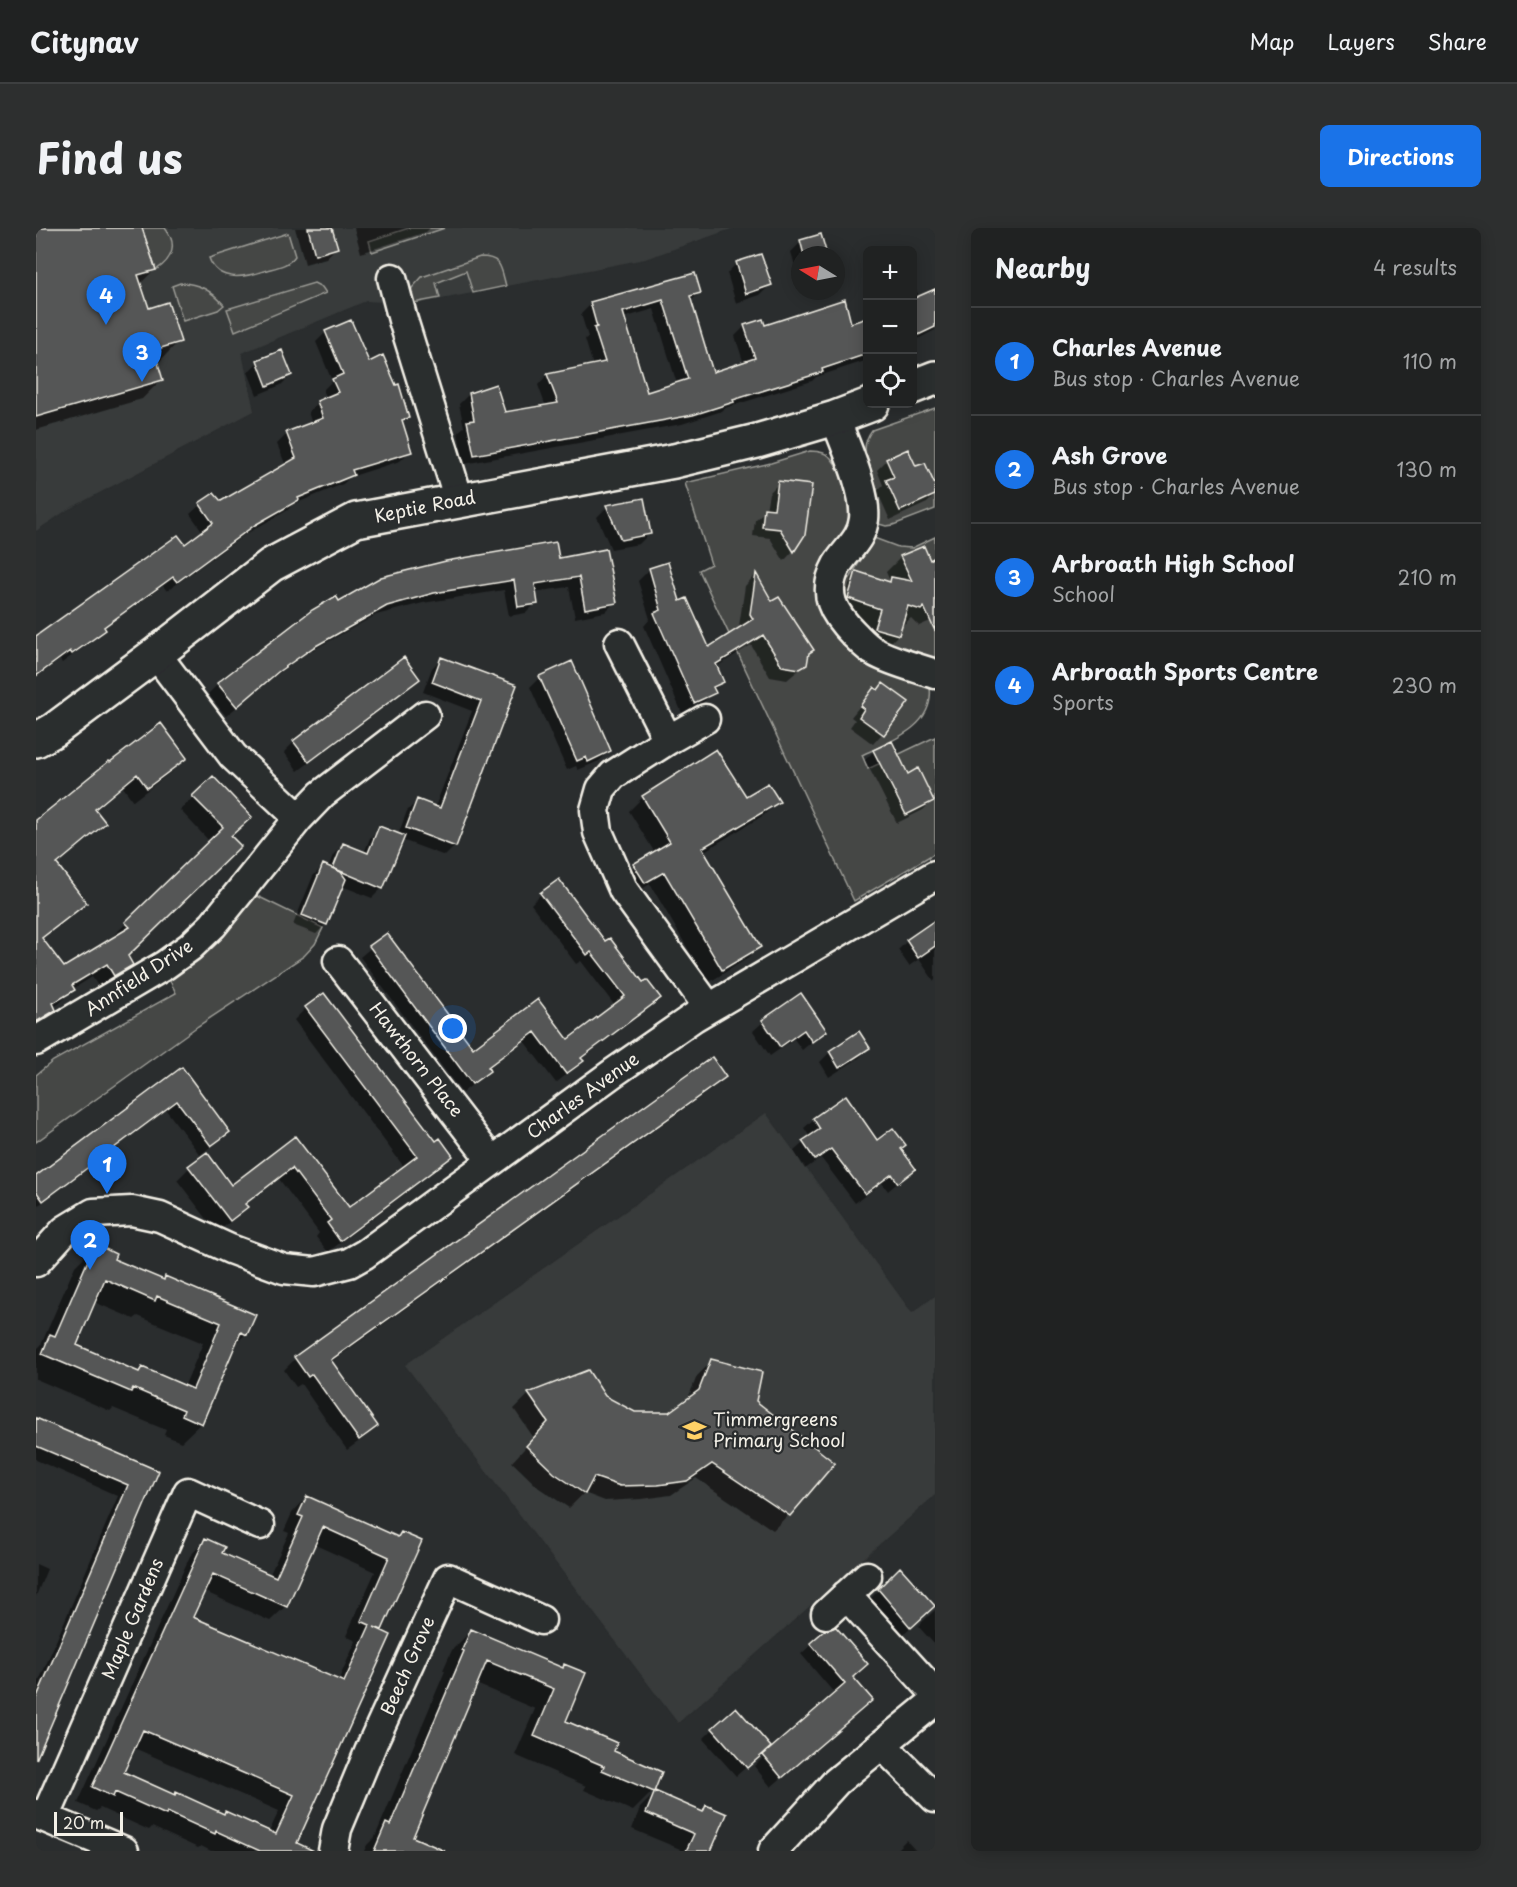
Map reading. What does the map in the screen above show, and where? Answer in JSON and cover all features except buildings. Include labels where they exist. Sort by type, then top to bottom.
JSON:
[{"type":"main road","points":[[917,385],[935,378]]},
{"type":"main road","name":"Keptie Road","points":[[36,740],[54,730],[272,565],[356,520],[654,466],[757,441],[863,407]]},
{"type":"street","points":[[392,278],[459,500]]},
{"type":"street","points":[[835,418],[865,505],[864,520],[858,538],[837,565],[834,573],[830,598],[833,609],[839,620],[875,653],[935,674]]},
{"type":"street","points":[[619,643],[668,740]]},
{"type":"street","points":[[156,654],[233,756],[299,818]]},
{"type":"street","name":"Annfield Drive","points":[[36,1041],[165,965],[190,947],[234,901],[299,818],[344,776],[424,716]]},
{"type":"street","points":[[705,719],[613,775],[601,789],[595,810],[598,831],[624,891],[709,1008]]},
{"type":"street","name":"Charles Avenue","points":[[36,1262],[65,1230],[93,1213],[132,1211],[159,1217],[230,1249],[284,1269],[314,1272],[349,1263],[613,1073],[709,1008],[935,875]]},
{"type":"street","name":"Hawthorn Place","points":[[338,961],[492,1161]]},
{"type":"street","name":"Maple Gardens","points":[[41,1816],[188,1492],[260,1525]]},
{"type":"street","name":"Beech Grove","points":[[333,1851],[338,1829],[370,1751],[448,1578],[541,1620]]},
{"type":"street","points":[[826,1614],[857,1586],[935,1693]]},
{"type":"street","points":[[773,1851],[836,1782],[935,1701]]},
{"type":"street","points":[[882,1745],[935,1798]]},
{"type":"street","points":[[41,1816],[124,1851]]},
{"type":"shaded area","points":[[36,228],[734,228],[645,259],[416,304],[366,301],[242,353],[254,411],[67,510],[36,531]]},
{"type":"shaded area","points":[[142,228],[165,228],[171,240],[170,256],[156,270]]},
{"type":"shaded area","points":[[409,228],[445,228],[372,252],[369,241]]},
{"type":"shaded area","points":[[288,233],[295,256],[290,262],[279,267],[251,275],[226,275],[213,266],[209,258]]},
{"type":"shaded area","points":[[480,257],[497,261],[506,286],[473,293],[466,271],[436,283],[440,298],[408,304],[412,288],[422,277]]},
{"type":"shaded area","points":[[180,283],[193,284],[205,289],[224,305],[218,310],[183,321],[172,286]]},
{"type":"shaded area","points":[[314,283],[322,287],[326,293],[235,331],[227,309]]},
{"type":"shaded area","points":[[935,408],[935,509],[893,525],[879,524],[878,494],[865,454],[867,438],[872,430]]},
{"type":"shaded area","points":[[810,451],[827,454],[835,464],[842,480],[848,509],[845,529],[821,563],[816,590],[930,687],[930,701],[926,713],[909,731],[862,755],[868,769],[935,737],[935,853],[854,901],[699,570],[711,564],[685,483],[771,463]]},
{"type":"shaded area","points":[[935,537],[935,663],[869,640],[838,593],[846,594],[854,571],[874,538],[898,547],[912,548]]},
{"type":"shaded area","points":[[253,894],[323,928],[315,944],[304,956],[198,1026],[36,1142],[36,1075],[53,1061],[176,993],[170,981],[196,958]]},
{"type":"shaded area","name":"Timmergreens Primary School","points":[[766,1113],[912,1313],[935,1296],[935,1495],[678,1723],[405,1365]]},
{"type":"place","name":"Arbroath Sports Centre","points":[[106,325]]},
{"type":"place","name":"Arbroath High School","points":[[142,382]]},
{"type":"place","name":"Charles Avenue","points":[[107,1194]]},
{"type":"place","name":"Ash Grove","points":[[90,1270]]},
{"type":"place","name":"Timmergreens Primary School","points":[[695,1430]]}]
